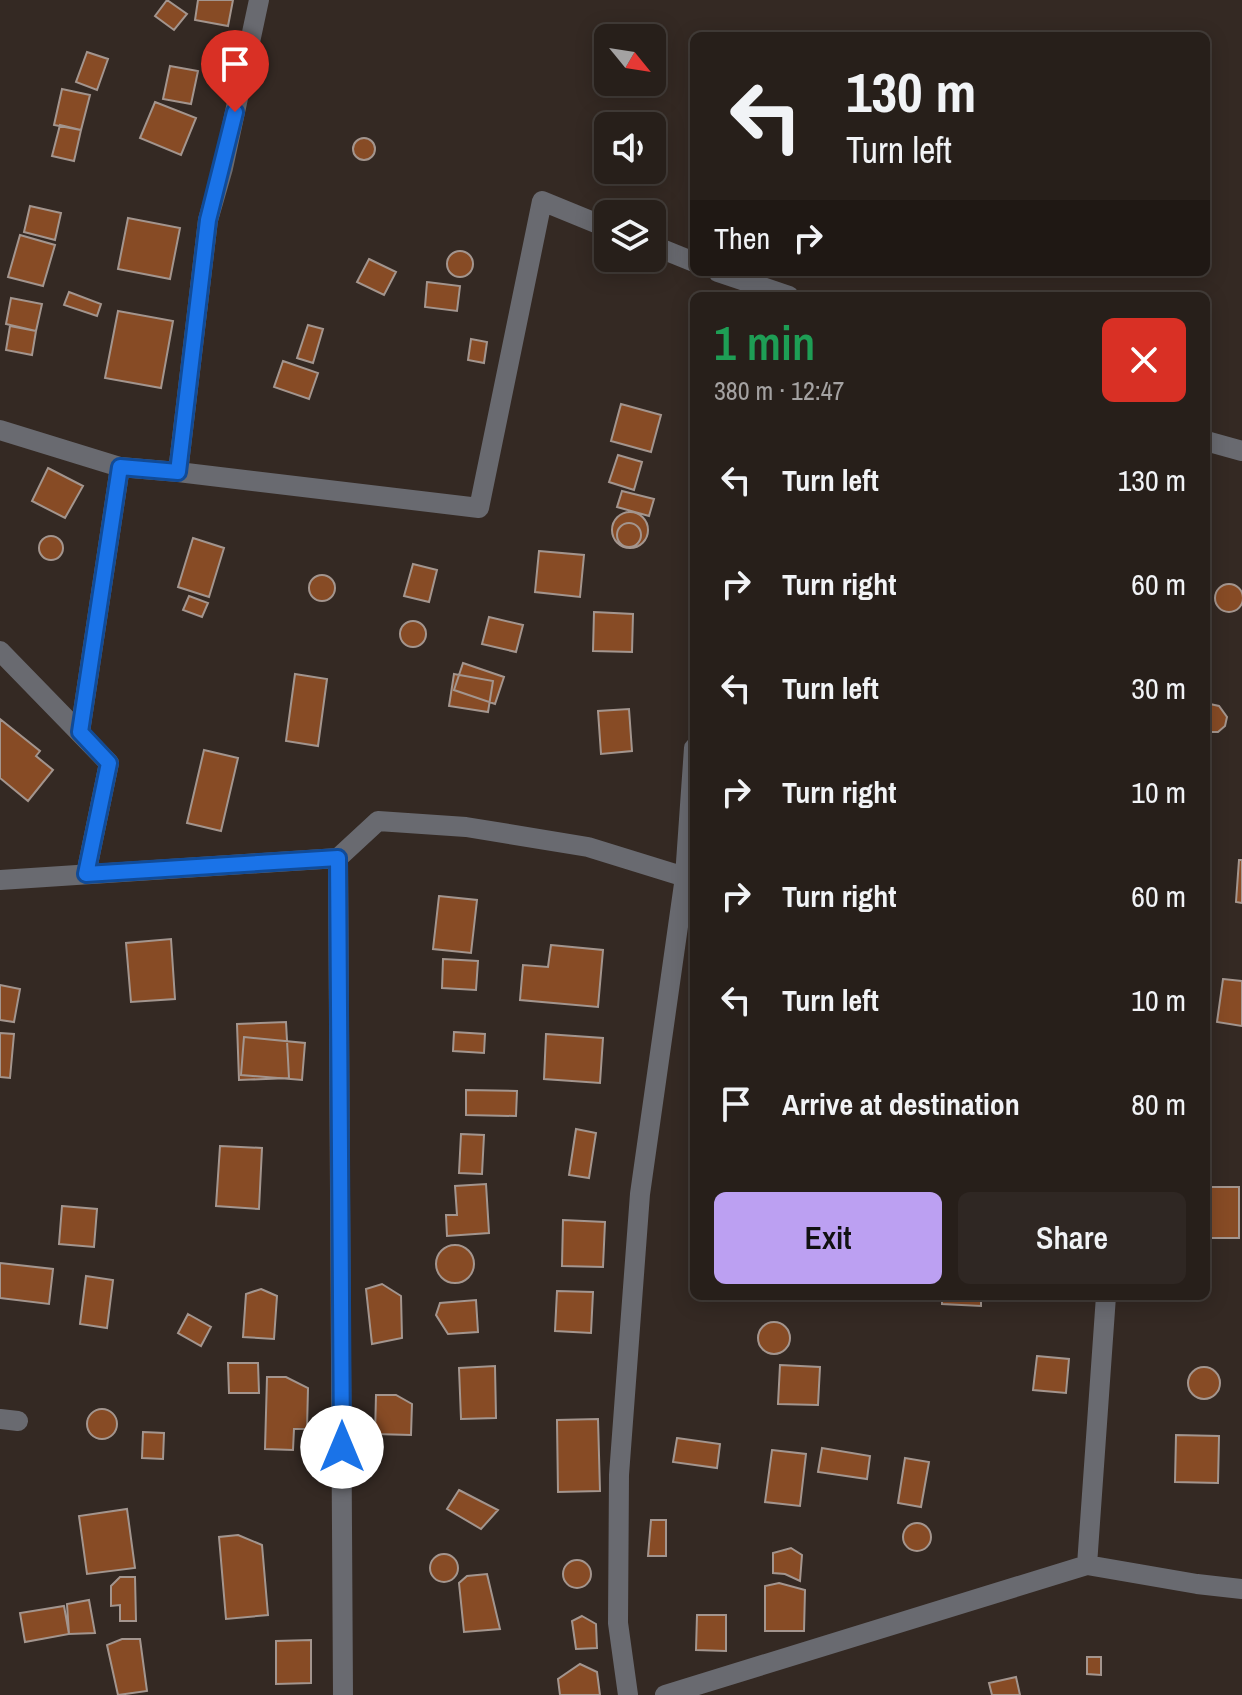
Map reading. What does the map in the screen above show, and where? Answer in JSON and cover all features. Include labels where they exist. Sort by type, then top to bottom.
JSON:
[{"type":"street","points":[[178,472],[208,220],[223,168],[259,0]]},
{"type":"street","points":[[0,430],[120,467],[479,508],[542,201],[594,222]]},
{"type":"street","points":[[666,251],[690,260]]},
{"type":"street","points":[[724,281],[772,292]]},
{"type":"street","points":[[1210,442],[1242,451]]},
{"type":"street","points":[[80,732],[120,467]]},
{"type":"street","points":[[0,651],[109,763],[86,874]]},
{"type":"street","points":[[0,880],[338,858],[378,821],[466,827],[588,847],[689,877]]},
{"type":"street","points":[[628,1695],[618,1623],[619,1475],[640,1194],[689,877],[690,851]]},
{"type":"street","points":[[338,858],[343,1695]]},
{"type":"street","points":[[1087,1565],[1106,1300]]},
{"type":"street","points":[[665,1695],[1087,1565],[1242,1589]]},
{"type":"building","points":[[167,0],[187,14],[174,30],[155,16]]},
{"type":"building","points":[[198,0],[233,0],[228,26],[195,20]]},
{"type":"building","points":[[87,52],[108,59],[97,90],[76,82]]},
{"type":"building","points":[[170,66],[198,71],[191,104],[163,99]]},
{"type":"building","points":[[62,89],[90,95],[81,130],[54,125]]},
{"type":"building","points":[[155,102],[196,118],[181,155],[140,138]]},
{"type":"building","points":[[60,125],[81,130],[74,161],[52,156]]},
{"type":"building","points":[[364,138],[375,149],[364,160],[353,149]]},
{"type":"building","points":[[30,206],[61,213],[55,240],[24,232]]},
{"type":"building","points":[[128,218],[180,228],[170,279],[118,269]]},
{"type":"building","points":[[20,235],[55,245],[43,286],[8,277]]},
{"type":"building","points":[[460,251],[469,255],[473,264],[469,273],[460,277],[451,273],[447,264],[451,255]]},
{"type":"building","points":[[369,259],[396,272],[384,295],[357,282]]},
{"type":"building","points":[[427,282],[460,286],[457,311],[425,307]]},
{"type":"building","points":[[69,292],[101,304],[97,316],[64,305]]},
{"type":"building","points":[[11,298],[42,304],[36,331],[6,324]]},
{"type":"building","points":[[118,311],[173,321],[161,388],[105,378]]},
{"type":"building","points":[[308,325],[323,329],[313,363],[297,358]]},
{"type":"building","points":[[10,326],[36,331],[32,355],[6,350]]},
{"type":"building","points":[[471,339],[487,342],[484,363],[468,360]]},
{"type":"building","points":[[283,361],[318,373],[309,399],[274,387]]},
{"type":"building","points":[[621,404],[661,415],[651,452],[611,441]]},
{"type":"building","points":[[618,455],[642,462],[634,490],[609,482]]},
{"type":"building","points":[[48,468],[83,486],[65,518],[32,501]]},
{"type":"building","points":[[622,491],[654,499],[649,516],[617,507]]},
{"type":"building","points":[[630,512],[643,517],[648,530],[643,543],[630,548],[617,543],[612,530],[617,517]]},
{"type":"building","points":[[629,523],[638,526],[641,535],[638,544],[629,547],[620,544],[617,535],[620,526]]},
{"type":"building","points":[[51,536],[60,539],[63,548],[60,557],[51,560],[42,557],[39,548],[42,539]]},
{"type":"building","points":[[193,538],[224,548],[209,597],[178,587]]},
{"type":"building","points":[[539,551],[584,555],[580,597],[535,592]]},
{"type":"building","points":[[413,564],[437,570],[429,602],[404,596]]},
{"type":"building","points":[[322,575],[331,579],[335,588],[331,597],[322,601],[313,597],[309,588],[313,579]]},
{"type":"building","points":[[1229,584],[1239,588],[1243,598],[1239,608],[1229,612],[1219,608],[1215,598],[1219,588]]},
{"type":"building","points":[[189,596],[208,603],[202,617],[183,610]]},
{"type":"building","points":[[594,612],[633,614],[632,652],[593,651]]},
{"type":"building","points":[[489,617],[523,625],[516,652],[482,644]]},
{"type":"building","points":[[413,621],[422,625],[426,634],[422,643],[413,647],[404,643],[400,634],[404,625]]},
{"type":"building","points":[[463,663],[504,677],[495,704],[454,690]]},
{"type":"building","points":[[295,674],[327,679],[318,746],[286,741]]},
{"type":"building","points":[[454,674],[493,681],[488,712],[449,706]]},
{"type":"building","points":[[1210,704],[1219,706],[1227,717],[1225,726],[1218,732],[1210,732]]},
{"type":"building","points":[[629,709],[632,751],[601,754],[598,711]]},
{"type":"building","points":[[0,719],[40,751],[36,756],[53,770],[28,801],[0,778]]},
{"type":"building","points":[[204,750],[238,758],[221,831],[187,823]]},
{"type":"building","points":[[1239,860],[1242,860],[1242,903],[1236,902]]},
{"type":"building","points":[[439,896],[477,900],[471,953],[433,949]]},
{"type":"building","points":[[171,939],[175,999],[131,1002],[126,943]]},
{"type":"building","points":[[551,945],[603,950],[598,1007],[520,1000],[523,965],[548,967]]},
{"type":"building","points":[[443,959],[478,961],[476,990],[442,988]]},
{"type":"building","points":[[1223,979],[1242,981],[1242,1026],[1217,1022]]},
{"type":"building","points":[[0,985],[20,989],[14,1022],[0,1020]]},
{"type":"building","points":[[286,1022],[289,1078],[239,1080],[237,1024]]},
{"type":"building","points":[[454,1032],[485,1034],[484,1053],[453,1051]]},
{"type":"building","points":[[0,1033],[14,1034],[10,1078],[0,1077]]},
{"type":"building","points":[[546,1034],[603,1038],[600,1083],[544,1079]]},
{"type":"building","points":[[244,1037],[305,1043],[302,1080],[241,1075]]},
{"type":"building","points":[[466,1090],[517,1091],[516,1116],[466,1115]]},
{"type":"building","points":[[576,1129],[596,1133],[589,1178],[569,1175]]},
{"type":"building","points":[[461,1134],[484,1135],[482,1174],[459,1173]]},
{"type":"building","points":[[220,1146],[262,1148],[259,1209],[216,1206]]},
{"type":"building","points":[[486,1184],[489,1233],[447,1236],[446,1215],[457,1215],[455,1186]]},
{"type":"building","points":[[1210,1187],[1239,1187],[1239,1238],[1210,1238]]},
{"type":"building","points":[[62,1206],[97,1209],[94,1247],[59,1244]]},
{"type":"building","points":[[563,1220],[605,1222],[603,1267],[562,1266]]},
{"type":"building","points":[[455,1245],[468,1251],[474,1264],[468,1277],[455,1283],[442,1277],[436,1264],[442,1251]]},
{"type":"building","points":[[0,1263],[53,1269],[49,1304],[0,1298]]},
{"type":"building","points":[[86,1276],[113,1280],[107,1328],[80,1324]]},
{"type":"building","points":[[382,1284],[401,1296],[402,1338],[372,1344],[366,1289]]},
{"type":"building","points":[[261,1289],[277,1296],[274,1339],[243,1337],[246,1294]]},
{"type":"building","points":[[557,1291],[593,1292],[591,1333],[555,1331]]},
{"type":"building","points":[[476,1300],[478,1332],[448,1334],[436,1315],[440,1303]]},
{"type":"building","points":[[942,1300],[981,1300],[981,1306],[942,1304]]},
{"type":"building","points":[[188,1314],[211,1327],[201,1346],[178,1333]]},
{"type":"building","points":[[774,1322],[785,1327],[790,1338],[785,1349],[774,1354],[763,1349],[758,1338],[763,1327]]},
{"type":"building","points":[[1037,1356],[1069,1359],[1066,1393],[1033,1390]]},
{"type":"building","points":[[228,1363],[258,1363],[259,1393],[229,1393]]},
{"type":"building","points":[[780,1365],[820,1367],[818,1405],[778,1404]]},
{"type":"building","points":[[495,1366],[496,1418],[461,1419],[459,1368]]},
{"type":"building","points":[[1204,1367],[1215,1372],[1220,1383],[1215,1394],[1204,1399],[1193,1394],[1188,1383],[1193,1372]]},
{"type":"building","points":[[267,1377],[286,1377],[308,1388],[307,1429],[294,1429],[293,1450],[265,1449]]},
{"type":"building","points":[[376,1395],[396,1395],[412,1404],[411,1435],[375,1434]]},
{"type":"building","points":[[102,1409],[108,1410],[116,1418],[116,1430],[108,1438],[102,1439],[96,1438],[88,1430],[87,1424],[88,1418],[96,1410]]},
{"type":"building","points":[[598,1419],[600,1491],[558,1492],[557,1420]]},
{"type":"building","points":[[143,1432],[164,1433],[163,1459],[142,1458]]},
{"type":"building","points":[[1176,1435],[1219,1436],[1218,1483],[1175,1482]]},
{"type":"building","points":[[677,1438],[720,1444],[717,1468],[673,1462]]},
{"type":"building","points":[[822,1448],[870,1456],[867,1479],[818,1472]]},
{"type":"building","points":[[772,1450],[806,1454],[800,1506],[765,1502]]},
{"type":"building","points":[[905,1458],[929,1462],[921,1507],[898,1503]]},
{"type":"building","points":[[459,1490],[498,1510],[481,1529],[447,1509]]},
{"type":"building","points":[[127,1509],[135,1568],[87,1574],[79,1516]]},
{"type":"building","points":[[651,1520],[666,1520],[666,1556],[648,1556]]},
{"type":"building","points":[[917,1523],[927,1527],[931,1537],[927,1547],[917,1551],[907,1547],[903,1537],[907,1527]]},
{"type":"building","points":[[238,1535],[262,1545],[268,1615],[226,1619],[219,1537]]},
{"type":"building","points":[[791,1548],[802,1555],[800,1581],[785,1574],[773,1573],[773,1553]]},
{"type":"building","points":[[444,1554],[454,1558],[458,1568],[454,1578],[444,1582],[434,1578],[430,1568],[434,1558]]},
{"type":"building","points":[[577,1560],[587,1564],[591,1574],[587,1584],[577,1588],[567,1584],[563,1574],[567,1564]]},
{"type":"building","points":[[487,1574],[500,1629],[464,1632],[459,1583],[467,1576]]},
{"type":"building","points":[[120,1577],[135,1577],[136,1621],[120,1621],[120,1605],[111,1606],[111,1586]]},
{"type":"building","points":[[779,1583],[805,1590],[804,1631],[765,1631],[765,1586]]},
{"type":"building","points":[[89,1600],[95,1633],[69,1634],[67,1604]]},
{"type":"building","points":[[64,1606],[69,1634],[25,1642],[20,1613]]},
{"type":"building","points":[[697,1615],[726,1615],[726,1651],[696,1650]]},
{"type":"building","points":[[582,1616],[596,1624],[597,1648],[576,1649],[572,1621]]},
{"type":"building","points":[[122,1639],[140,1639],[147,1691],[118,1695],[107,1645]]},
{"type":"building","points":[[311,1640],[311,1683],[276,1684],[276,1641]]},
{"type":"building","points":[[1087,1657],[1101,1657],[1101,1675],[1087,1674]]},
{"type":"building","points":[[580,1664],[597,1672],[600,1695],[560,1695],[558,1679]]},
{"type":"building","points":[[1016,1677],[1020,1695],[992,1695],[989,1683]]},
{"type":"route","points":[[235,112],[208,220],[178,472],[120,467],[80,732],[109,763],[86,874],[338,858],[342,1447]]}]
